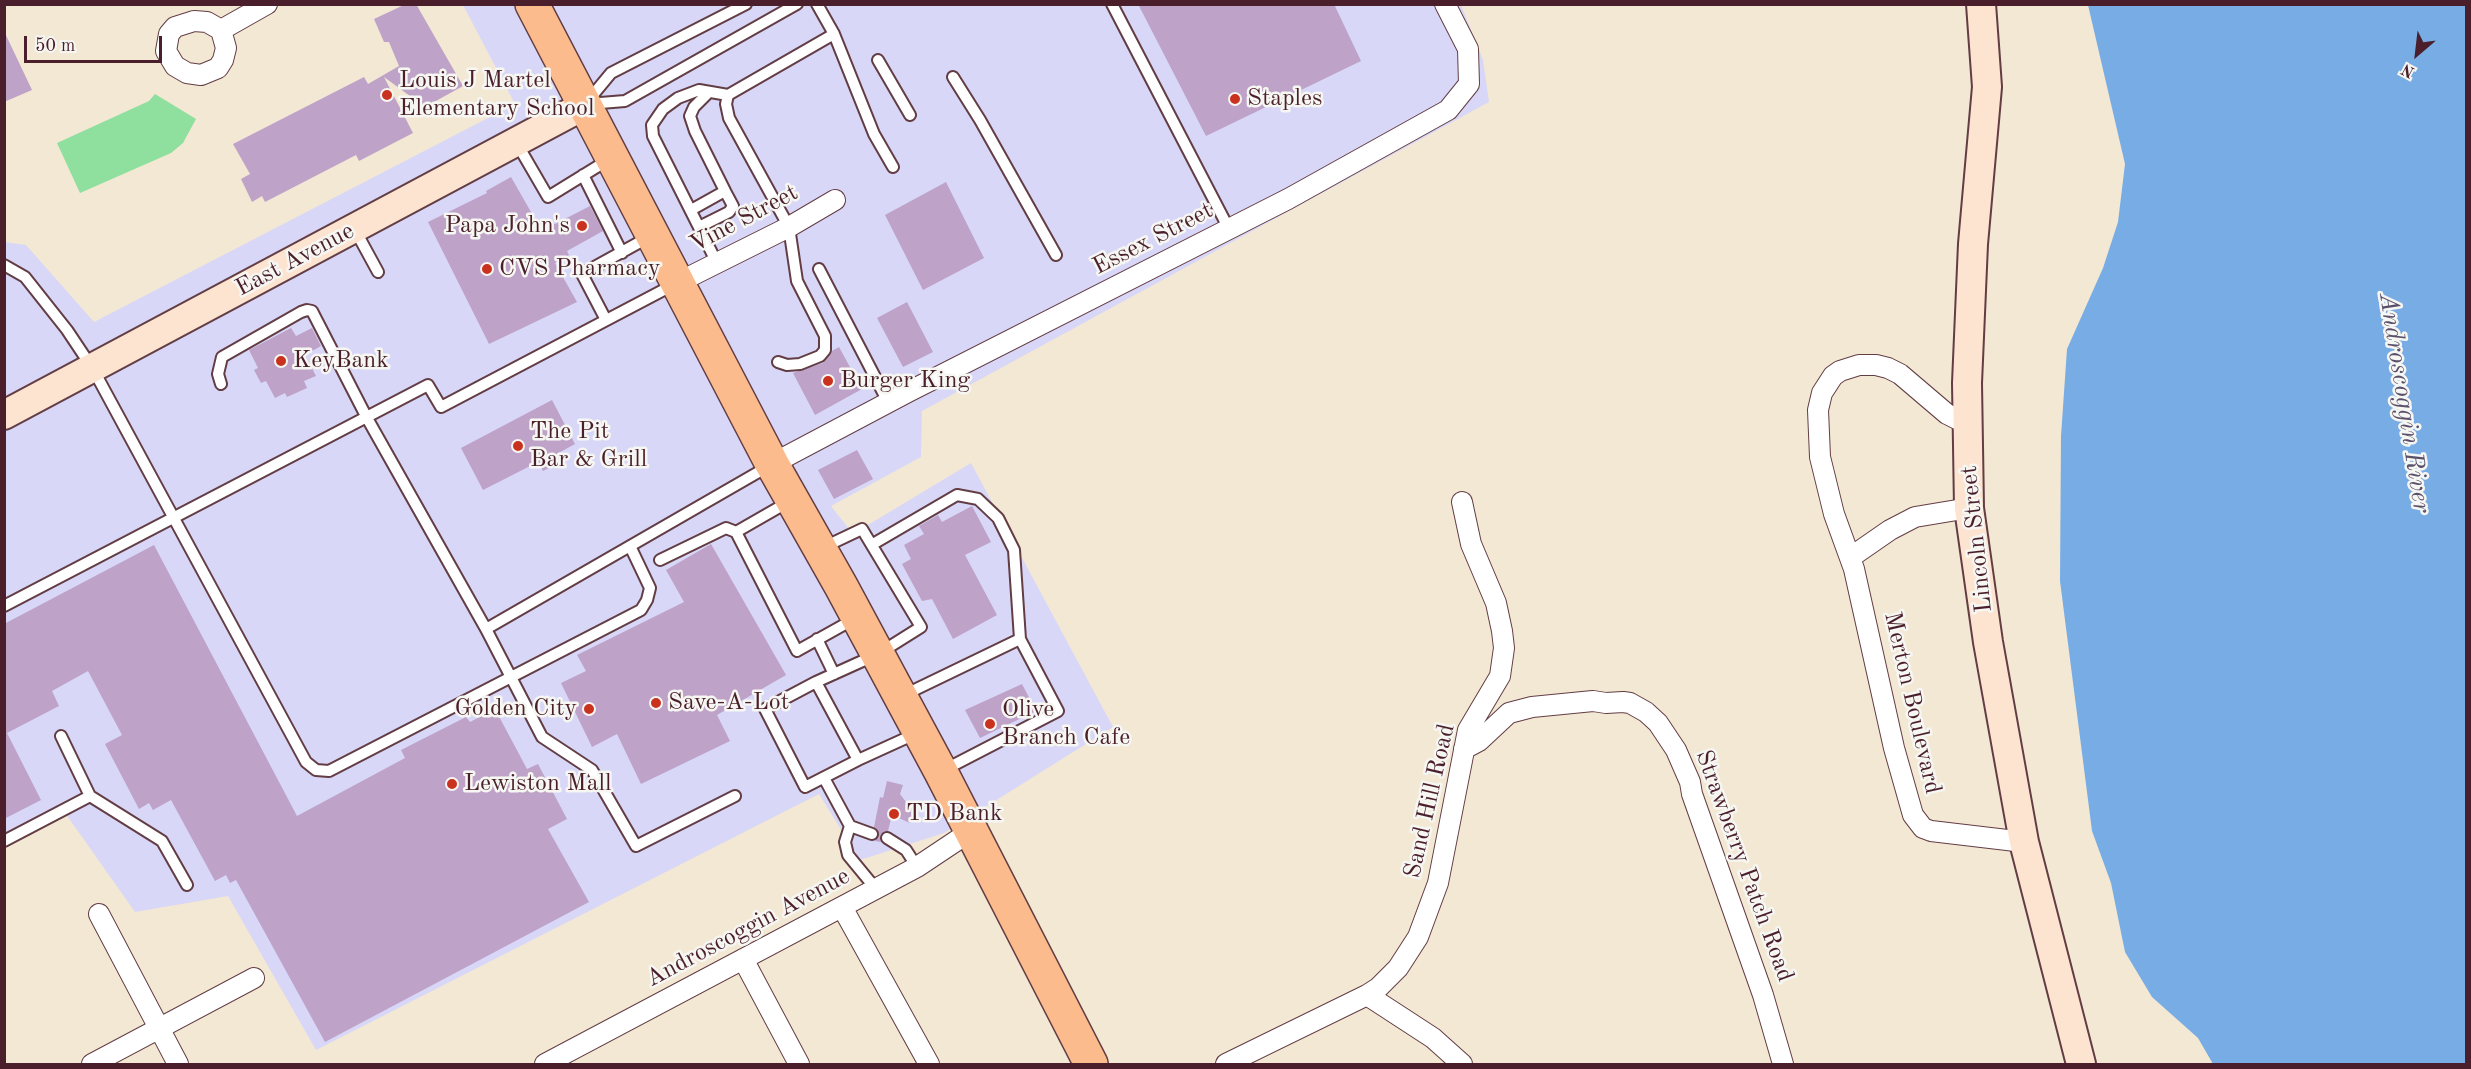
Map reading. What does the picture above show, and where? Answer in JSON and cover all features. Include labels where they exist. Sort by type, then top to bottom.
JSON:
[{"type":"highway","points":[[532,4],[772,464],[858,616],[941,772],[1091,1065]]},
{"type":"main road","name":"Lincoln Street","points":[[1981,4],[1987,87],[1973,244],[1967,383],[1969,508],[1988,642],[2024,842],[2081,1065]]},
{"type":"main road","name":"East Avenue","points":[[4,415],[585,105]]},
{"type":"street","points":[[221,30],[267,4]]},
{"type":"street","name":"Essex Street","points":[[772,464],[888,402],[1229,229],[1448,110],[1469,84],[1469,61],[1468,49],[1445,4]]},
{"type":"street","name":"Vine Street","points":[[677,283],[789,227],[835,200]]},
{"type":"street","name":"Merton Boulevard","points":[[1968,421],[1947,414],[1900,374],[1876,365],[1859,366],[1840,371],[1833,376],[1822,393],[1818,410],[1820,457],[1834,514],[1851,557],[1894,748],[1913,815],[1923,828],[1931,831],[2024,842]]},
{"type":"street","name":"Sand Hill Road","points":[[1240,1062],[1378,988],[1409,953],[1431,905],[1470,725],[1500,676],[1504,648],[1496,603],[1470,544],[1462,502]]},
{"type":"street","points":[[1851,557],[1890,530],[1915,517],[1969,508]]},
{"type":"street","name":"Strawberry Patch Road","points":[[1464,749],[1479,741],[1509,713],[1532,707],[1593,701],[1630,703],[1646,712],[1658,723],[1676,750],[1690,782],[1692,795],[1763,995],[1783,1065]]},
{"type":"street","name":"Androscoggin Avenue","points":[[545,1065],[917,867],[971,831]]},
{"type":"street","points":[[842,907],[929,1065]]},
{"type":"street","points":[[99,914],[178,1065]]},
{"type":"street","points":[[743,959],[799,1065]]},
{"type":"street","points":[[92,1065],[254,978]]},
{"type":"street","points":[[1367,995],[1433,1038],[1462,1065]]},
{"type":"lane","points":[[585,105],[625,100],[797,4]]},
{"type":"lane","points":[[817,4],[834,34],[874,134],[893,167]]},
{"type":"lane","points":[[1112,4],[1229,229]]},
{"type":"lane","points":[[585,105],[611,74],[739,6]]},
{"type":"lane","points":[[717,263],[653,136],[651,125],[663,109],[678,98],[699,90],[728,95],[834,34]]},
{"type":"lane","points":[[878,60],[910,115]]},
{"type":"lane","points":[[952,77],[980,120],[1056,255]]},
{"type":"lane","points":[[699,227],[729,212],[733,206],[695,131],[690,116],[694,107],[709,92]]},
{"type":"lane","points":[[728,95],[726,104],[729,118],[789,227],[796,281],[825,336],[825,350],[820,356],[800,364],[787,365],[778,362]]},
{"type":"lane","points":[[516,141],[548,197],[612,157]]},
{"type":"lane","points":[[583,175],[622,253]]},
{"type":"lane","points":[[690,210],[725,191]]},
{"type":"lane","points":[[354,228],[378,272]]},
{"type":"lane","points":[[606,320],[582,274],[652,235]]},
{"type":"lane","points":[[4,265],[25,278],[67,330],[93,369],[306,762],[316,770],[329,771],[640,609],[647,600],[650,588],[630,546]]},
{"type":"lane","points":[[819,269],[888,402]]},
{"type":"lane","points":[[4,606],[428,385],[441,407],[677,283]]},
{"type":"lane","points":[[221,384],[218,374],[222,357],[308,310],[312,311],[367,418],[486,629],[542,738],[592,770],[636,846],[735,796]]},
{"type":"lane","points":[[486,629],[772,464]]},
{"type":"lane","points":[[873,544],[957,495],[978,499],[998,518],[1014,550],[1020,639],[1058,711],[941,772]]},
{"type":"lane","points":[[736,532],[793,500]]},
{"type":"lane","points":[[660,560],[726,528],[736,532],[797,651],[858,616]]},
{"type":"lane","points":[[820,549],[862,528],[921,627],[878,654],[816,682],[765,709],[805,787],[918,732]]},
{"type":"lane","points":[[817,639],[834,674]]},
{"type":"lane","points":[[901,697],[1020,639]]},
{"type":"lane","points":[[816,682],[858,760]]},
{"type":"lane","points":[[61,736],[90,796],[162,841],[187,885]]},
{"type":"lane","points":[[824,778],[850,826],[872,834]]},
{"type":"lane","points":[[4,841],[90,796]]},
{"type":"lane","points":[[850,826],[845,842],[848,855],[876,888]]},
{"type":"lane","points":[[887,838],[906,850],[917,867]]},
{"type":"shaded area","points":[[463,5],[1461,5],[1483,60],[1489,102],[922,411],[921,457],[831,506],[853,534],[971,463],[1113,727],[944,833],[860,860],[819,794],[316,1050],[228,896],[135,912],[63,810],[5,841],[4,242],[26,245],[94,322],[515,104]]},
{"type":"green space","points":[[155,94],[196,119],[183,143],[171,153],[80,193],[57,143],[149,101]]},
{"type":"water","name":"Androscoggin River","points":[[2088,5],[2466,5],[2466,1064],[2213,1064],[2198,1038],[2152,997],[2125,952],[2111,883],[2092,831],[2060,581],[2061,436],[2067,349],[2103,268],[2118,222],[2125,164]]},
{"type":"building","name":"Louis J Martel Elementary School","points":[[406,4],[416,4],[463,86],[425,107],[384,77],[413,133],[359,161],[356,155],[265,202],[262,196],[252,202],[241,179],[250,174],[233,144],[364,77],[368,84],[399,66],[389,42],[384,42],[374,19]]},
{"type":"building","name":"Staples","points":[[1138,4],[1334,4],[1361,61],[1206,136]]},
{"type":"building","points":[[4,31],[32,90],[4,102]]},
{"type":"building","points":[[511,177],[535,219],[555,224],[590,206],[603,231],[567,251],[569,255],[555,263],[577,302],[489,344],[428,222],[487,193],[486,191]]},
{"type":"building","points":[[946,182],[984,258],[923,290],[885,215]]},
{"type":"building","points":[[907,302],[933,352],[903,367],[877,318]]},
{"type":"building","name":"KeyBank","points":[[291,328],[296,336],[312,328],[321,346],[305,355],[316,376],[304,381],[307,388],[287,397],[285,393],[275,398],[266,381],[261,383],[254,370],[258,368],[249,350]]},
{"type":"building","name":"Burger King","points":[[839,347],[862,389],[815,415],[793,373],[823,363],[832,351]]},
{"type":"building","name":"The Pit Bar & Grill","points":[[552,400],[575,444],[553,456],[557,464],[543,471],[538,462],[483,490],[461,448]]},
{"type":"building","points":[[857,450],[873,479],[834,499],[818,470]]},
{"type":"building","points":[[972,506],[991,542],[965,555],[997,615],[953,639],[932,599],[922,601],[902,564],[911,559],[904,545],[924,534],[919,526],[938,515],[942,522]]},
{"type":"building","points":[[711,544],[786,675],[717,715],[730,741],[641,784],[617,734],[592,747],[561,683],[586,671],[577,655],[684,602],[666,570]]},
{"type":"building","name":"Lewiston Mall","points":[[154,545],[297,816],[405,758],[401,750],[466,717],[470,722],[495,709],[527,769],[538,764],[567,819],[548,829],[589,902],[325,1042],[236,880],[230,883],[226,875],[215,881],[171,800],[153,810],[149,803],[139,809],[105,744],[122,735],[88,671],[52,691],[59,706],[7,733],[41,800],[4,819],[4,624]]},
{"type":"building","name":"Olive Branch Cafe","points":[[1022,684],[1036,711],[980,738],[965,710]]},
{"type":"building","name":"TD Bank","points":[[887,781],[903,785],[900,794],[906,802],[917,807],[910,823],[892,815],[888,831],[880,835],[881,842],[875,841],[879,833],[874,827],[880,797],[883,798]]},
{"type":"place","name":"Louis J Martel Elementary School","points":[[387,95]]},
{"type":"place","name":"Staples","points":[[1235,99]]},
{"type":"place","name":"Papa John's","points":[[582,226]]},
{"type":"place","name":"CVS Pharmacy","points":[[487,269]]},
{"type":"place","name":"KeyBank","points":[[281,361]]},
{"type":"place","name":"Burger King","points":[[828,381]]},
{"type":"place","name":"The Pit Bar & Grill","points":[[518,446]]},
{"type":"place","name":"Save-A-Lot","points":[[656,703]]},
{"type":"place","name":"Golden City","points":[[589,709]]},
{"type":"place","name":"Olive Branch Cafe","points":[[990,724]]},
{"type":"place","name":"Lewiston Mall","points":[[452,784]]},
{"type":"place","name":"TD Bank","points":[[894,814]]}]
